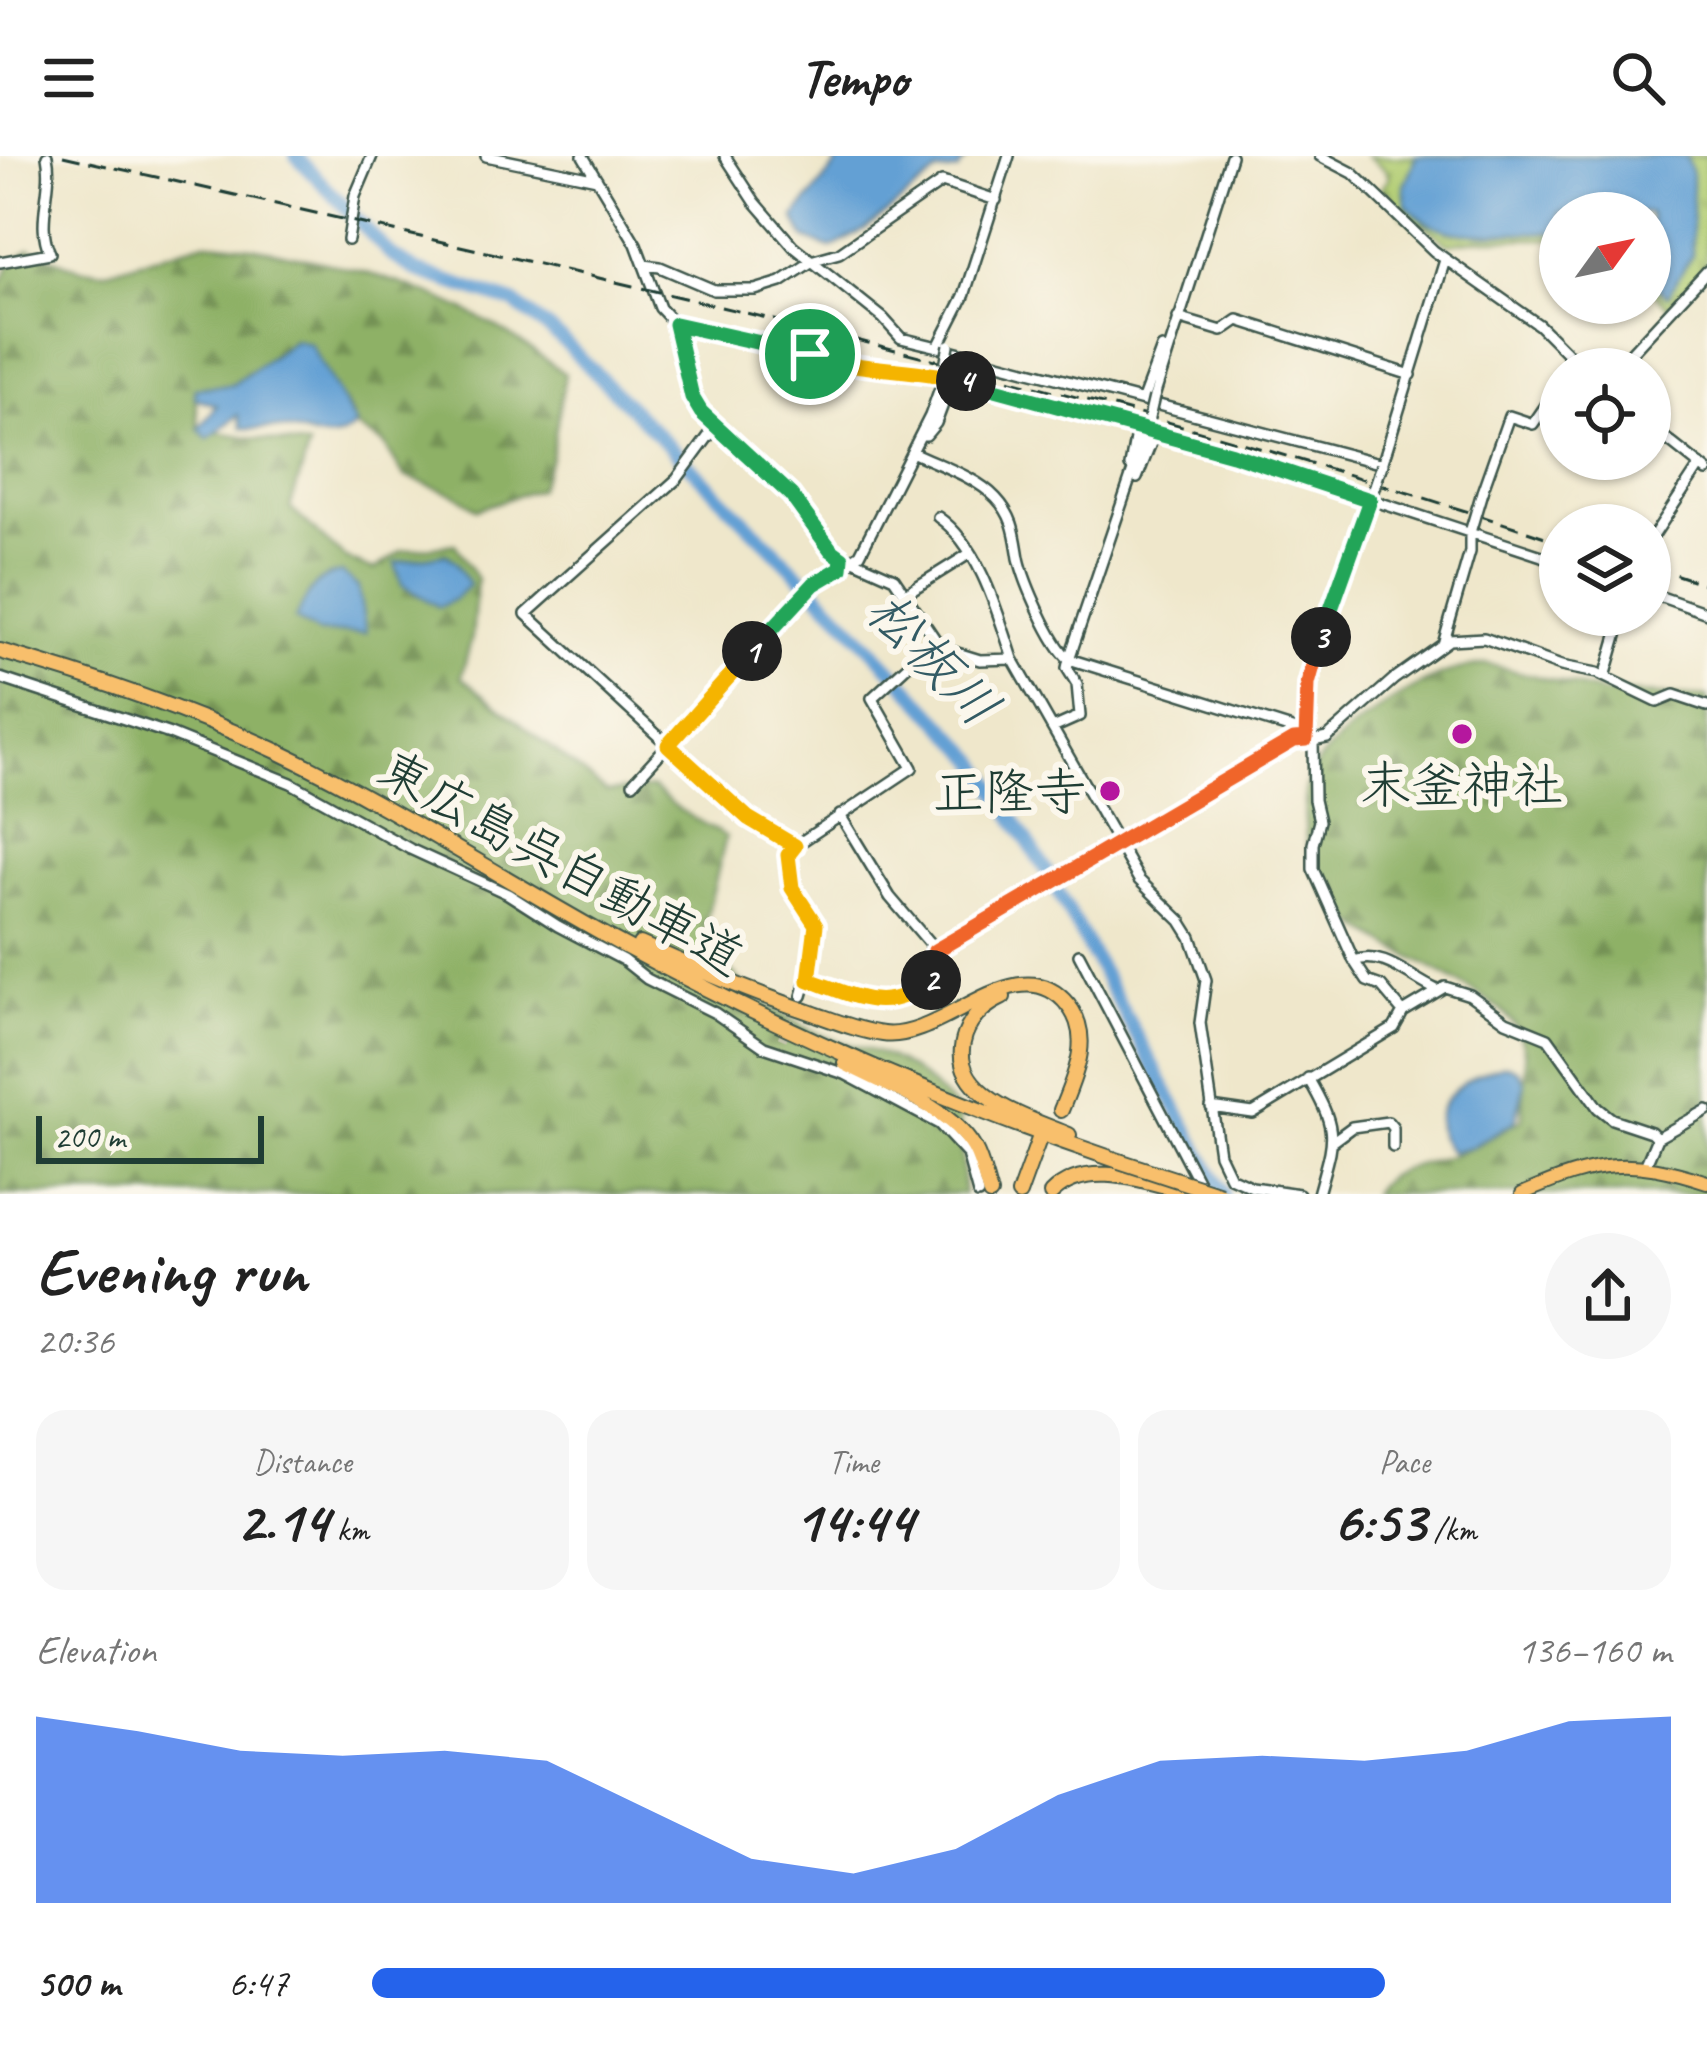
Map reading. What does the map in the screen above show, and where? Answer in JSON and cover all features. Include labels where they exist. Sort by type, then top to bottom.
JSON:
[{"type":"highway","name":"東広島呉自動車道","points":[[0,651],[128,692],[281,753],[754,1012],[930,1090],[1118,1165],[1220,1194]]},
{"type":"highway","points":[[537,897],[680,962],[879,1034],[902,1036],[925,1029],[1008,986],[1043,987],[1068,1004],[1080,1031],[1077,1069],[1058,1109],[1073,1051],[1073,1031],[1066,1015],[1048,999],[1027,993],[999,998],[982,1008],[962,1043],[966,1073],[974,1086],[1008,1109],[1118,1165],[1200,1194]]},
{"type":"highway","points":[[754,1012],[943,1116],[972,1144],[990,1194]]},
{"type":"highway","points":[[1022,1194],[1043,1140]]},
{"type":"highway","points":[[1051,1194],[1069,1180],[1118,1165]]},
{"type":"main road","points":[[1522,1194],[1608,1165],[1646,1164],[1707,1182]]},
{"type":"street","points":[[0,262],[50,253],[43,239],[51,175],[47,156]]},
{"type":"street","points":[[348,240],[355,196],[372,156]]},
{"type":"street","points":[[486,156],[597,178]]},
{"type":"street","points":[[583,156],[644,265],[660,308],[675,324],[692,397],[716,426],[791,495],[841,563]]},
{"type":"street","points":[[725,156],[793,247],[883,317],[901,338],[1148,398],[1383,465]]},
{"type":"street","points":[[854,561],[921,435],[941,385],[943,345],[965,294],[1009,156]]},
{"type":"street","points":[[1053,728],[1080,716],[1076,685],[1067,668],[1069,659],[1146,432],[1148,398],[1231,156]]},
{"type":"street","points":[[1319,156],[1353,173],[1445,260],[1539,325],[1559,348]]},
{"type":"street","points":[[644,265],[730,292],[781,282],[814,260],[854,244],[942,182],[996,200]]},
{"type":"street","points":[[1403,1012],[1381,986],[1367,981],[1354,961],[1313,869],[1319,821],[1308,684],[1383,465],[1445,260]]},
{"type":"street","points":[[1636,348],[1707,271]]},
{"type":"street","points":[[1178,318],[1222,332],[1238,320],[1411,375]]},
{"type":"street","points":[[675,324],[844,366],[953,378],[1232,454],[1539,555]]},
{"type":"street","points":[[921,435],[936,423],[953,378]]},
{"type":"street","points":[[912,452],[982,487],[1000,503],[1018,533],[1021,565],[1042,622],[1069,659],[1311,738],[1327,738],[1444,641],[1470,551],[1470,530],[1509,416],[1534,424],[1539,416]]},
{"type":"street","points":[[716,426],[677,479],[526,614],[748,818],[795,846]]},
{"type":"street","points":[[1671,443],[1703,468],[1671,512]]},
{"type":"street","points":[[938,517],[959,535],[970,554],[1012,659],[1118,845],[1149,892],[1181,921],[1201,963],[1207,989],[1200,1023],[1211,1078],[1211,1107],[1230,1178],[1271,1192],[1299,1194]]},
{"type":"street","points":[[905,594],[970,554]]},
{"type":"street","points":[[633,783],[814,584],[841,563],[854,561],[894,578],[940,648],[980,660],[1012,659]]},
{"type":"street","points":[[1671,600],[1707,613]]},
{"type":"street","points":[[1605,677],[1617,636]]},
{"type":"street","points":[[1444,641],[1484,638],[1605,677],[1657,702],[1674,695],[1707,706]]},
{"type":"street","points":[[802,996],[817,935],[816,925],[792,888],[788,855],[912,768],[872,698],[933,642]]},
{"type":"street","points":[[0,678],[170,734],[291,783],[410,849],[508,894],[647,979],[716,1013],[776,1053],[844,1074],[939,1124],[967,1154],[978,1194]]},
{"type":"street","points":[[935,951],[1311,738]]},
{"type":"street","points":[[809,980],[866,1000],[894,1001],[918,991],[937,976],[940,966],[935,951],[890,897],[840,815]]},
{"type":"street","points":[[1079,954],[1200,1194]]},
{"type":"street","points":[[1354,961],[1368,956],[1435,989]]},
{"type":"street","points":[[1211,1107],[1253,1114],[1394,1028],[1403,1012],[1444,987],[1470,995],[1505,1021],[1548,1039],[1598,1108],[1657,1138]]},
{"type":"street","points":[[776,1053],[782,1039]]},
{"type":"street","points":[[1308,1078],[1330,1117],[1333,1141],[1318,1194]]},
{"type":"street","points":[[1646,1164],[1657,1138],[1707,1110]]},
{"type":"street","points":[[1333,1141],[1352,1127],[1388,1122],[1393,1128],[1393,1147]]},
{"type":"green space","points":[[1368,156],[1416,156],[1404,186],[1406,204],[1441,225],[1473,233],[1539,231],[1539,239],[1448,244],[1422,223],[1417,228],[1405,209],[1403,216],[1387,189],[1381,195],[1378,192],[1389,178]]},
{"type":"green space","points":[[1686,156],[1707,156],[1706,265],[1671,305],[1671,288],[1692,254]]},
{"type":"green space","points":[[205,242],[306,258],[411,287],[504,332],[565,374],[551,458],[538,489],[477,509],[457,495],[404,476],[384,444],[359,429],[293,340],[232,385],[195,388],[199,429],[309,447],[290,508],[346,559],[374,570],[402,551],[455,544],[477,579],[472,637],[461,677],[607,792],[653,788],[726,837],[703,932],[713,949],[738,980],[785,1017],[902,1064],[959,1112],[964,1194],[0,1194],[0,284],[11,263],[30,249],[79,269],[107,271]]},
{"type":"green space","points":[[1486,664],[1604,693],[1707,697],[1707,1194],[1372,1194],[1401,1170],[1464,1151],[1522,1119],[1523,1045],[1513,1023],[1499,1009],[1364,930],[1337,907],[1309,857],[1306,787],[1328,750],[1365,719],[1426,682]]},
{"type":"water","points":[[840,156],[969,156],[957,171],[937,173],[866,229],[831,248],[805,239],[794,218]]},
{"type":"water","points":[[1416,156],[1686,156],[1692,174],[1692,255],[1671,289],[1671,192],[1539,192],[1539,232],[1478,234],[1439,227],[1421,218],[1406,204],[1404,186]]},
{"type":"water","points":[[294,340],[310,344],[356,426],[337,437],[320,438],[282,429],[242,428],[238,415],[208,439],[199,429],[217,405],[195,398],[195,388],[232,385]]},
{"type":"water","points":[[446,554],[469,585],[453,600],[439,607],[402,585],[395,563]]},
{"type":"water","points":[[342,573],[358,587],[366,633],[318,633],[295,619],[318,583]]},
{"type":"water","points":[[1508,1065],[1518,1070],[1525,1083],[1515,1121],[1471,1147],[1451,1152],[1440,1136],[1441,1108],[1462,1084]]},
{"type":"waterway","name":"松板川","points":[[296,156],[391,255],[417,271],[514,303],[559,337],[837,612],[977,760],[1047,872],[1223,1194]]},
{"type":"tunnel","points":[[782,1039],[797,1006]]},
{"type":"railway","points":[[63,156],[629,285],[1004,378],[1376,483],[1539,535]]},
{"type":"railway","points":[[1671,573],[1707,585]]},
{"type":"place","name":"末釜神社","points":[[1462,734]]},
{"type":"place","name":"正隆寺","points":[[1110,791]]},
{"type":"route","points":[[675,324],[810,354],[844,366],[953,378],[1232,454],[1370,500],[1315,653],[1308,684],[1306,739],[1294,740],[935,951],[941,971],[937,976],[918,991],[882,1003],[809,980],[816,925],[792,888],[788,855],[795,846],[748,818],[668,745],[814,584],[841,568],[842,558],[791,495],[701,412],[692,397],[675,324]]}]
